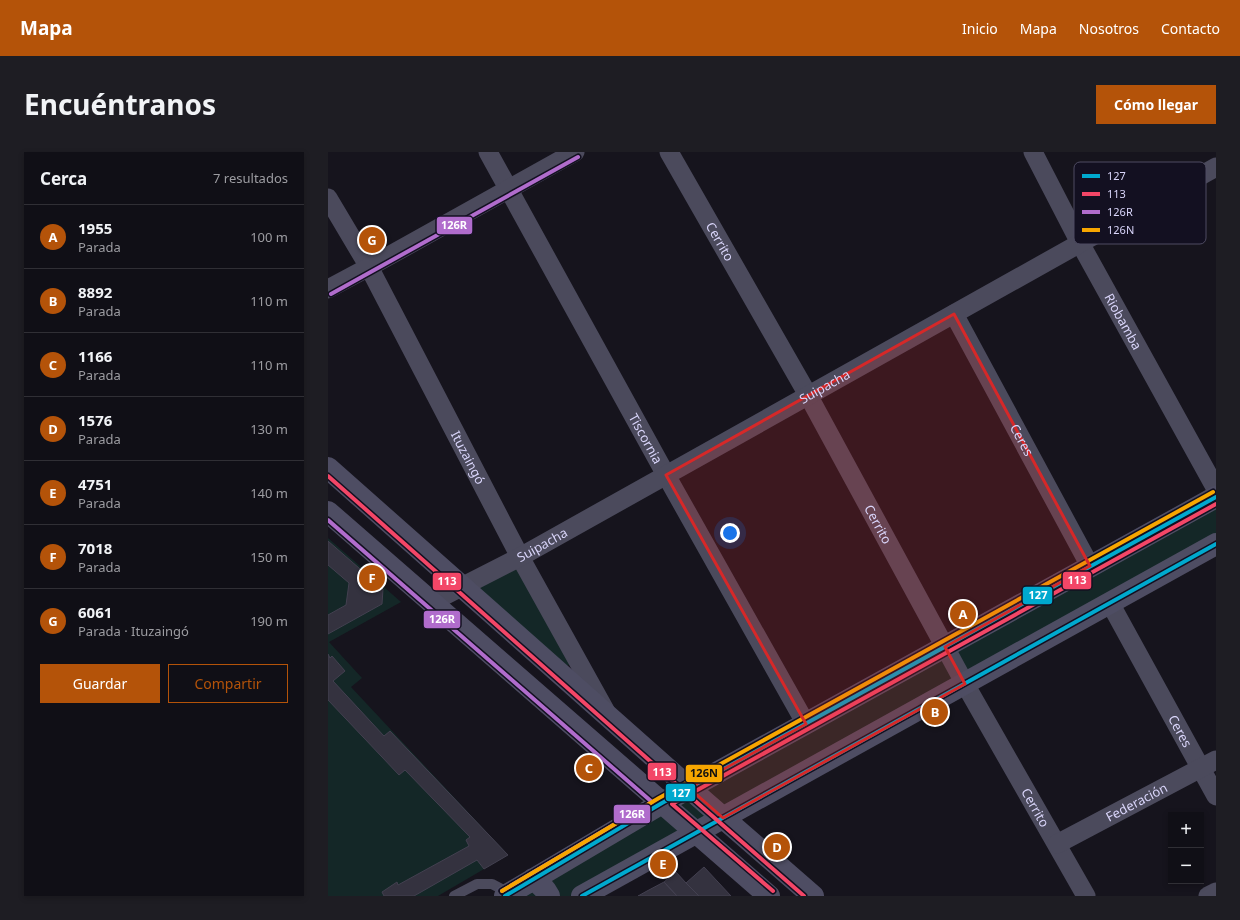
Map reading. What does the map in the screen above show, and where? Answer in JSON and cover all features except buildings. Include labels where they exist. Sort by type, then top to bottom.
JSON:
[{"type":"main road","points":[[328,468],[813,896]]},
{"type":"main road","points":[[520,890],[662,803],[1216,497]]},
{"type":"main road","points":[[328,512],[769,896]]},
{"type":"main road","points":[[582,896],[1216,544]]},
{"type":"main road","points":[[520,890],[540,884],[549,896]]},
{"type":"street","name":"Tiscornia","points":[[488,152],[510,189],[666,475],[806,724]]},
{"type":"street","points":[[328,289],[369,268],[575,152]]},
{"type":"street","name":"Cerrito","points":[[669,152],[808,396],[965,684],[1086,896]]},
{"type":"street","name":"Riobamba","points":[[1032,152],[1074,232]]},
{"type":"street","name":"Suipacha","points":[[1206,173],[1216,167]]},
{"type":"street","name":"Ituzaingó","points":[[328,198],[369,268],[520,557],[609,717]]},
{"type":"street","name":"Suipacha","points":[[432,602],[520,557],[1078,244]]},
{"type":"street","name":"Riobamba","points":[[1081,244],[1216,489]]},
{"type":"street","name":"Ceres","points":[[954,314],[1090,566]]},
{"type":"street","name":"Ceres","points":[[1110,603],[1208,764],[1216,796]]},
{"type":"street","name":"Federación","points":[[1057,844],[1208,764]]},
{"type":"street","points":[[1208,896],[1216,892]]},
{"type":"lane","points":[[454,896],[477,884],[492,884],[520,890]]},
{"type":"highlighted area","points":[[954,314],[1090,566],[945,647],[965,684],[723,818],[689,788],[806,724],[666,475]]},
{"type":"green space","points":[[1216,497],[1216,544],[582,896],[505,896]]},
{"type":"green space","points":[[328,538],[401,602],[329,642],[362,678],[351,687],[508,855],[438,896],[328,896]]},
{"type":"green space","points":[[518,568],[570,664],[567,666],[480,592],[479,585]]},
{"type":"transit line","name":"126R","points":[[331,294],[578,157]]},
{"type":"transit line","name":"113","points":[[328,476],[804,896]]},
{"type":"transit line","name":"126N","points":[[502,891],[659,798],[1213,492]]},
{"type":"transit line","name":"127","points":[[505,896],[662,803],[1216,497]]},
{"type":"transit line","name":"113","points":[[773,891],[672,804],[1216,504]]},
{"type":"transit line","name":"126R","points":[[328,520],[652,802],[502,891]]},
{"type":"transit line","name":"127","points":[[582,896],[1216,544]]},
{"type":"place","name":"6061","points":[[372,240]]},
{"type":"place","name":"7018","points":[[372,578]]},
{"type":"place","name":"1955","points":[[963,614]]},
{"type":"place","name":"8892","points":[[935,712]]},
{"type":"place","name":"1166","points":[[589,768]]},
{"type":"place","name":"1576","points":[[777,847]]},
{"type":"place","name":"4751","points":[[663,864]]}]
